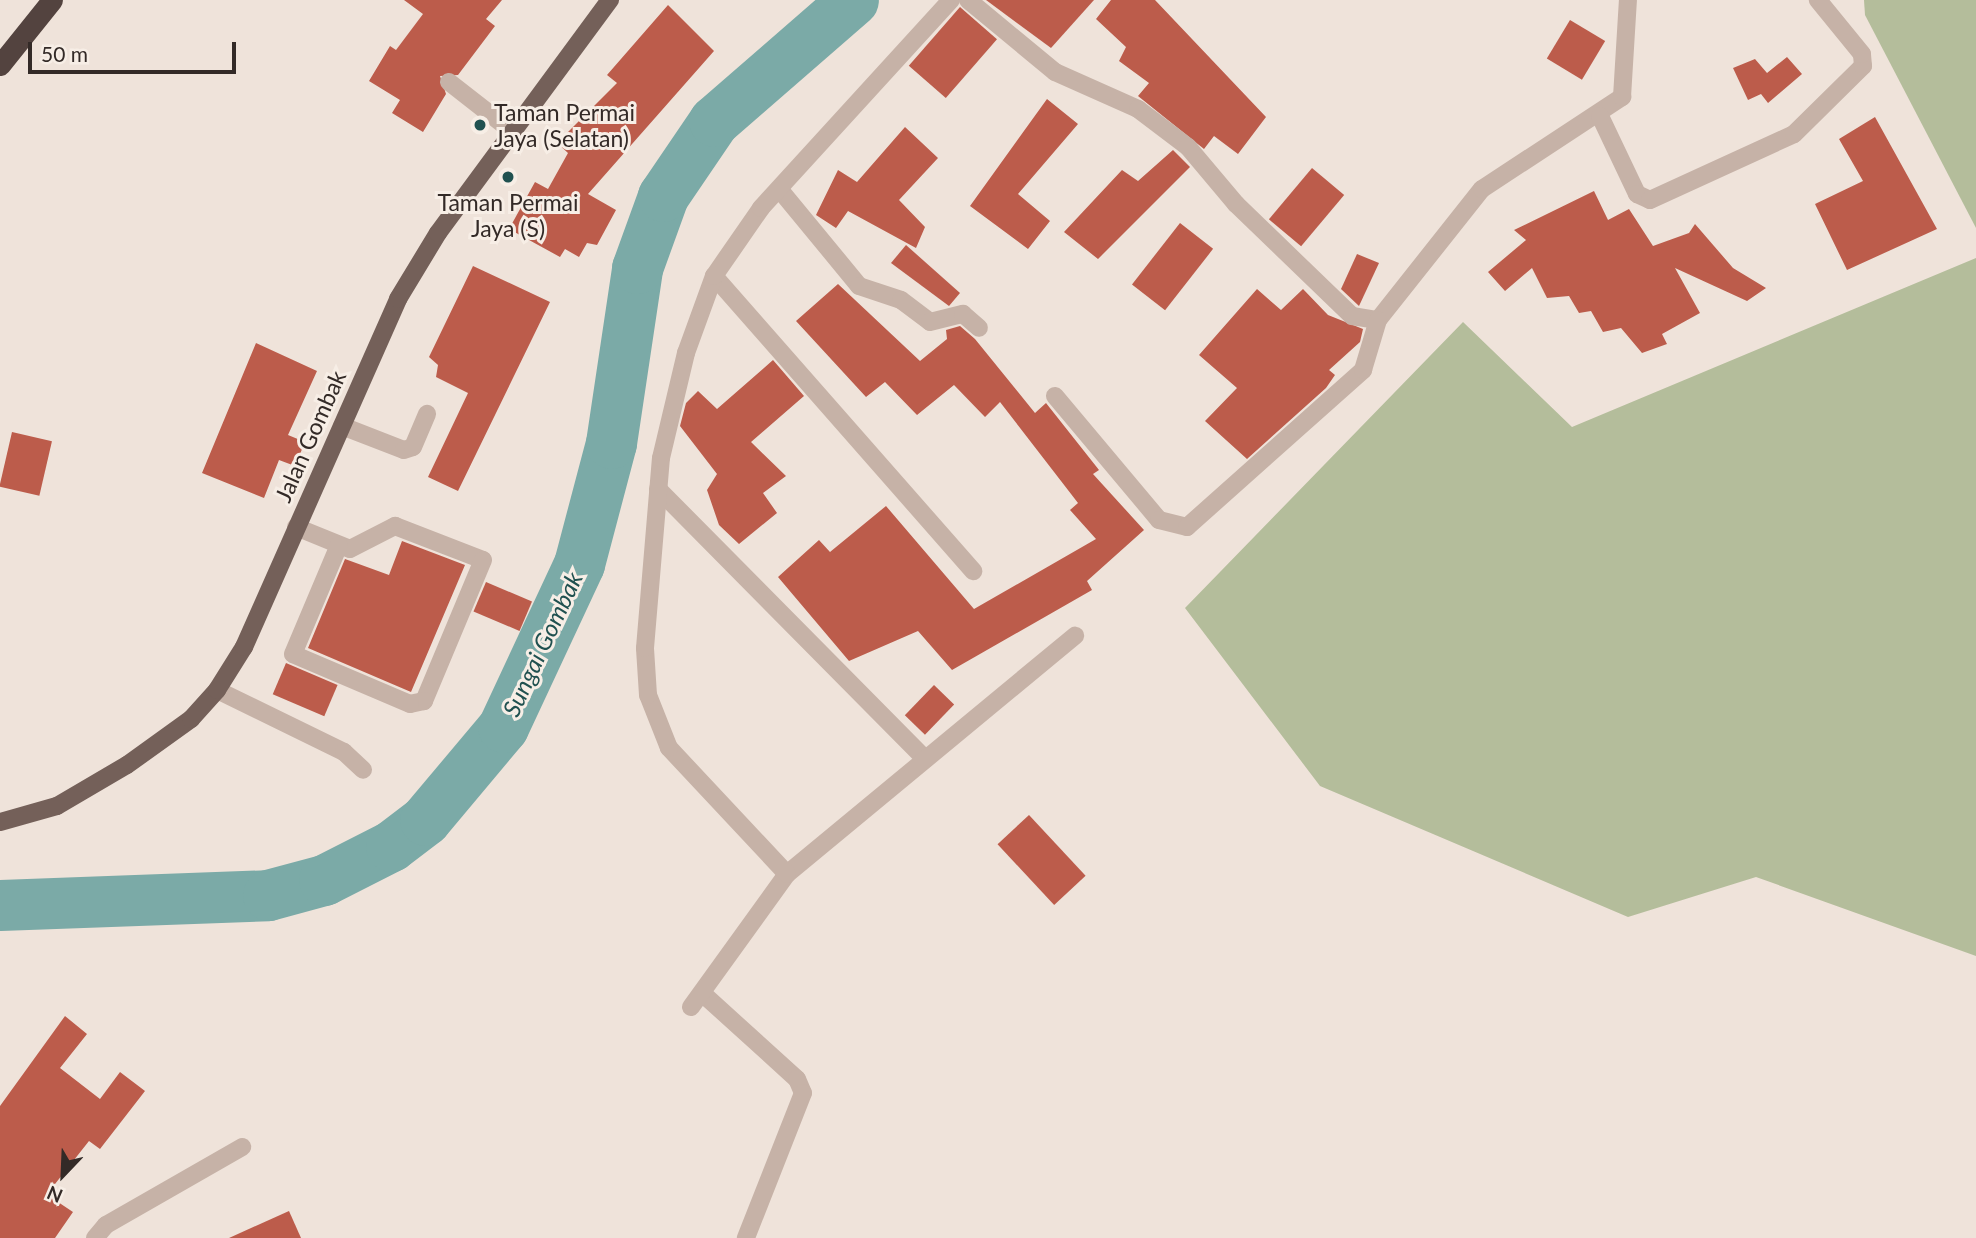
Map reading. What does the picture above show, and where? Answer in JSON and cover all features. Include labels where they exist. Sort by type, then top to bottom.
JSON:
[{"type":"highway","points":[[0,65],[52,0]]},
{"type":"main road","name":"Jalan Gombak","points":[[0,822],[57,806],[127,765],[191,719],[217,690],[244,647],[398,299],[513,132],[610,0]]},
{"type":"street","points":[[787,874],[669,748],[648,695],[645,648],[658,489],[686,353],[714,276],[780,190],[951,0]]},
{"type":"street","points":[[968,0],[1055,72],[1138,109],[1188,147],[1236,205],[1352,316],[1378,320]]},
{"type":"street","points":[[1055,396],[1159,520],[1187,527],[1363,370],[1378,320],[1482,189],[1600,116],[1622,97],[1628,76],[1628,0]]},
{"type":"street","points":[[1600,116],[1637,194],[1650,200],[1794,134],[1863,66],[1862,54],[1818,0]]},
{"type":"street","points":[[449,82],[513,132]]},
{"type":"street","points":[[780,190],[859,286],[901,300],[929,322],[963,314],[979,328]]},
{"type":"street","points":[[714,276],[973,571]]},
{"type":"street","points":[[342,426],[404,450],[413,447],[427,414]]},
{"type":"street","points":[[658,489],[925,759]]},
{"type":"street","points":[[296,527],[350,549],[395,526],[483,560],[424,701],[410,705],[293,654],[339,545]]},
{"type":"street","points":[[691,1007],[787,874],[1075,636]]},
{"type":"street","points":[[217,690],[344,752],[363,770]]},
{"type":"street","points":[[702,993],[797,1079],[803,1093],[746,1238]]},
{"type":"street","points":[[95,1238],[106,1225],[242,1147]]},
{"type":"green space","points":[[1864,0],[1976,0],[1976,228],[1865,15]]},
{"type":"green space","points":[[1976,258],[1976,956],[1756,877],[1628,917],[1320,786],[1185,608],[1463,322],[1572,427]]},
{"type":"building","points":[[404,0],[502,0],[486,19],[495,26],[458,75],[440,76],[446,94],[423,132],[392,113],[400,100],[369,81],[390,46],[396,50],[423,14]]},
{"type":"building","points":[[986,0],[1094,0],[1051,48]]},
{"type":"building","points":[[1111,0],[1155,0],[1266,117],[1238,154],[1214,136],[1204,149],[1138,96],[1149,83],[1119,61],[1126,47],[1096,19]]},
{"type":"building","points":[[668,5],[714,51],[588,194],[616,210],[597,245],[587,243],[579,257],[565,249],[560,257],[509,229],[535,182],[548,189],[568,153],[557,143],[617,83],[607,75]]},
{"type":"building","points":[[960,7],[997,39],[946,98],[909,66]]},
{"type":"building","points":[[1570,20],[1605,41],[1582,80],[1547,59]]},
{"type":"building","points":[[1787,57],[1802,74],[1768,103],[1761,94],[1748,100],[1733,68],[1755,59],[1767,73]]},
{"type":"building","points":[[1047,99],[1078,124],[1018,194],[1050,221],[1028,249],[970,206]]},
{"type":"building","points":[[1875,117],[1937,229],[1847,270],[1815,204],[1863,181],[1839,139]]},
{"type":"building","points":[[905,127],[938,158],[899,200],[925,227],[916,248],[848,211],[836,228],[816,215],[838,170],[857,182]]},
{"type":"building","points":[[1173,150],[1190,167],[1098,259],[1064,232],[1122,170],[1138,181]]},
{"type":"building","points":[[1312,168],[1344,195],[1301,246],[1269,219]]},
{"type":"building","points":[[1594,191],[1608,220],[1629,209],[1653,246],[1689,233],[1695,224],[1733,268],[1766,288],[1747,301],[1675,268],[1700,313],[1662,334],[1667,344],[1642,353],[1621,328],[1603,332],[1591,311],[1579,313],[1569,296],[1547,298],[1532,268],[1505,291],[1488,272],[1526,240],[1514,230]]},
{"type":"building","points":[[1180,223],[1213,249],[1165,310],[1132,284]]},
{"type":"building","points":[[906,245],[960,293],[949,306],[891,263]]},
{"type":"building","points":[[1357,254],[1379,263],[1359,306],[1341,289]]},
{"type":"building","points":[[473,266],[550,302],[458,491],[428,477],[468,393],[436,377],[438,365],[429,357]]},
{"type":"building","points":[[838,284],[920,361],[947,339],[946,330],[960,326],[975,339],[1035,413],[1046,403],[1099,470],[1093,474],[1144,530],[1087,581],[1092,590],[952,670],[918,631],[849,661],[778,577],[819,540],[830,552],[886,506],[974,609],[1096,539],[1070,510],[1078,503],[1000,402],[985,417],[954,385],[917,415],[885,382],[866,397],[796,321]]},
{"type":"building","points":[[1257,289],[1281,310],[1303,289],[1328,315],[1363,329],[1360,342],[1329,370],[1335,375],[1326,388],[1247,459],[1205,421],[1237,388],[1199,355]]},
{"type":"building","points":[[256,343],[317,371],[288,435],[305,442],[295,466],[279,460],[264,498],[202,473]]},
{"type":"building","points":[[773,360],[804,396],[751,442],[786,476],[763,493],[777,513],[739,544],[719,525],[707,490],[717,474],[680,426],[686,403],[698,391],[717,409]]},
{"type":"building","points":[[12,432],[52,441],[39,496],[0,487]]},
{"type":"building","points":[[402,541],[465,565],[411,692],[308,648],[345,559],[389,575]]},
{"type":"building","points":[[486,582],[532,602],[520,631],[473,611]]},
{"type":"building","points":[[286,663],[338,685],[324,716],[273,694]]},
{"type":"building","points":[[934,685],[954,704],[925,735],[905,715]]},
{"type":"building","points":[[1029,815],[1086,876],[1054,905],[998,844]]},
{"type":"building","points":[[65,1016],[87,1034],[60,1068],[100,1099],[120,1072],[145,1091],[100,1149],[89,1141],[55,1184],[52,1198],[73,1212],[55,1238],[0,1238],[0,1106]]},
{"type":"building","points":[[289,1211],[301,1238],[229,1238]]},
{"type":"waterway","name":"Sungai Gombak","points":[[0,905],[268,895],[324,880],[391,846],[425,820],[503,727],[579,564],[611,443],[637,268],[663,196],[714,121],[853,0]]},
{"type":"place","name":"Taman Permai Jaya (Selatan)","points":[[480,125]]},
{"type":"place","name":"Taman Permai Jaya (S)","points":[[508,177]]}]
